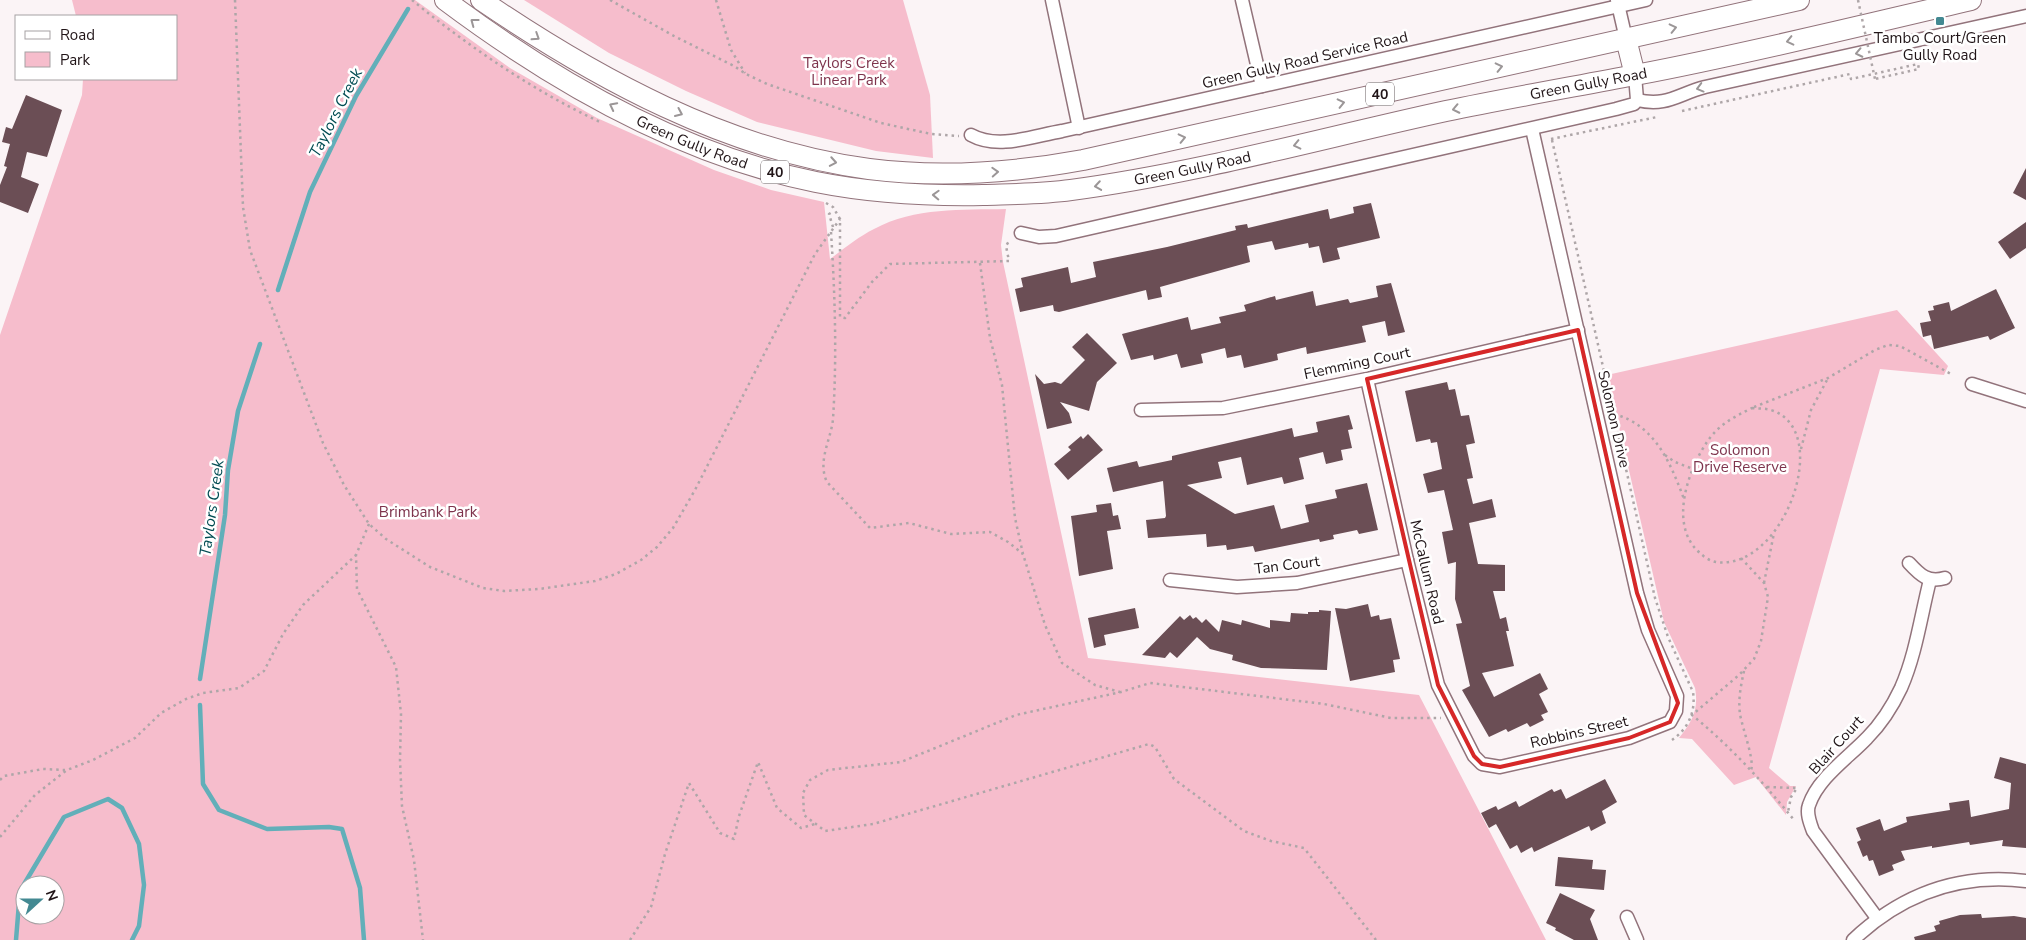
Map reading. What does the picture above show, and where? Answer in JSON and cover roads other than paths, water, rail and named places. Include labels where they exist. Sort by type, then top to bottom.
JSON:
[{"type":"main road","name":"Green Gully Road","points":[[445,0],[488,32],[581,90],[680,137],[771,171],[849,188],[919,194],[1005,195],[1066,191],[1146,178],[1446,111],[1572,85],[1635,75],[1971,0]]},
{"type":"main road","name":"Green Gully Road","points":[[481,0],[554,49],[604,78],[715,129],[818,160],[869,169],[920,173],[998,172],[1083,160],[1799,0]]},
{"type":"main road","points":[[1626,39],[1635,75]]},
{"type":"street","points":[[1052,0],[1079,128]]},
{"type":"street","points":[[1242,0],[1262,86]]},
{"type":"street","name":"Green Gully Road Service Road","points":[[971,135],[988,143],[1079,128],[1618,3],[1646,0]]},
{"type":"street","points":[[1618,3],[1626,39]]},
{"type":"street","points":[[1637,100],[1652,104],[1662,103],[1705,87],[2026,16]]},
{"type":"street","points":[[1021,233],[1039,237],[1056,236],[1616,109],[1634,104],[1637,100],[1635,75]]},
{"type":"street","name":"Solomon Drive","points":[[1532,129],[1637,593],[1648,630],[1678,696],[1676,712]]},
{"type":"street","name":"Flemming Court","points":[[1141,410],[1223,408],[1367,379],[1578,330]]},
{"type":"street","name":"McCallum Road","points":[[1367,379],[1407,560],[1438,686],[1464,739],[1482,764]]},
{"type":"street","points":[[1972,384],[2026,401]]},
{"type":"street","name":"Tan Court","points":[[1170,580],[1237,587],[1297,584],[1407,560]]},
{"type":"street","points":[[1909,563],[1921,577],[1930,580],[1945,578]]},
{"type":"street","name":"Blair Court","points":[[1877,918],[1813,831],[1808,817],[1808,806],[1814,794],[1834,770],[1868,737],[1901,688],[1910,661],[1930,580]]},
{"type":"street","name":"Robbins Street","points":[[1482,764],[1500,767],[1629,738],[1665,726],[1676,712]]},
{"type":"street","points":[[1853,940],[1877,918],[1912,898],[1944,886],[1980,880],[2006,879],[2026,881]]},
{"type":"street","points":[[1626,917],[1637,940]]},
{"type":"waterway","name":"Taylors Creek","points":[[278,290],[310,192],[356,96],[408,9]]},
{"type":"waterway","name":"Taylors Creek","points":[[200,679],[225,515],[228,470],[238,411],[260,344]]},
{"type":"waterway","name":"Taylors Creek","points":[[200,705],[203,784],[219,810],[267,829],[329,827],[342,829],[360,888],[364,940]]},
{"type":"waterway","name":"Taylors Creek","points":[[16,940],[20,891],[64,817],[108,799],[122,808],[139,844],[144,885],[139,926],[132,940]]},
{"type":"place","name":"Tambo Court/Green Gully Road","points":[[1940,21]]},
{"type":"park label","name":"Taylors Creek Linear Park","points":[[849,72]]},
{"type":"park label","name":"Solomon Drive Reserve","points":[[1740,458]]},
{"type":"park label","name":"Brimbank Park","points":[[428,512]]}]
